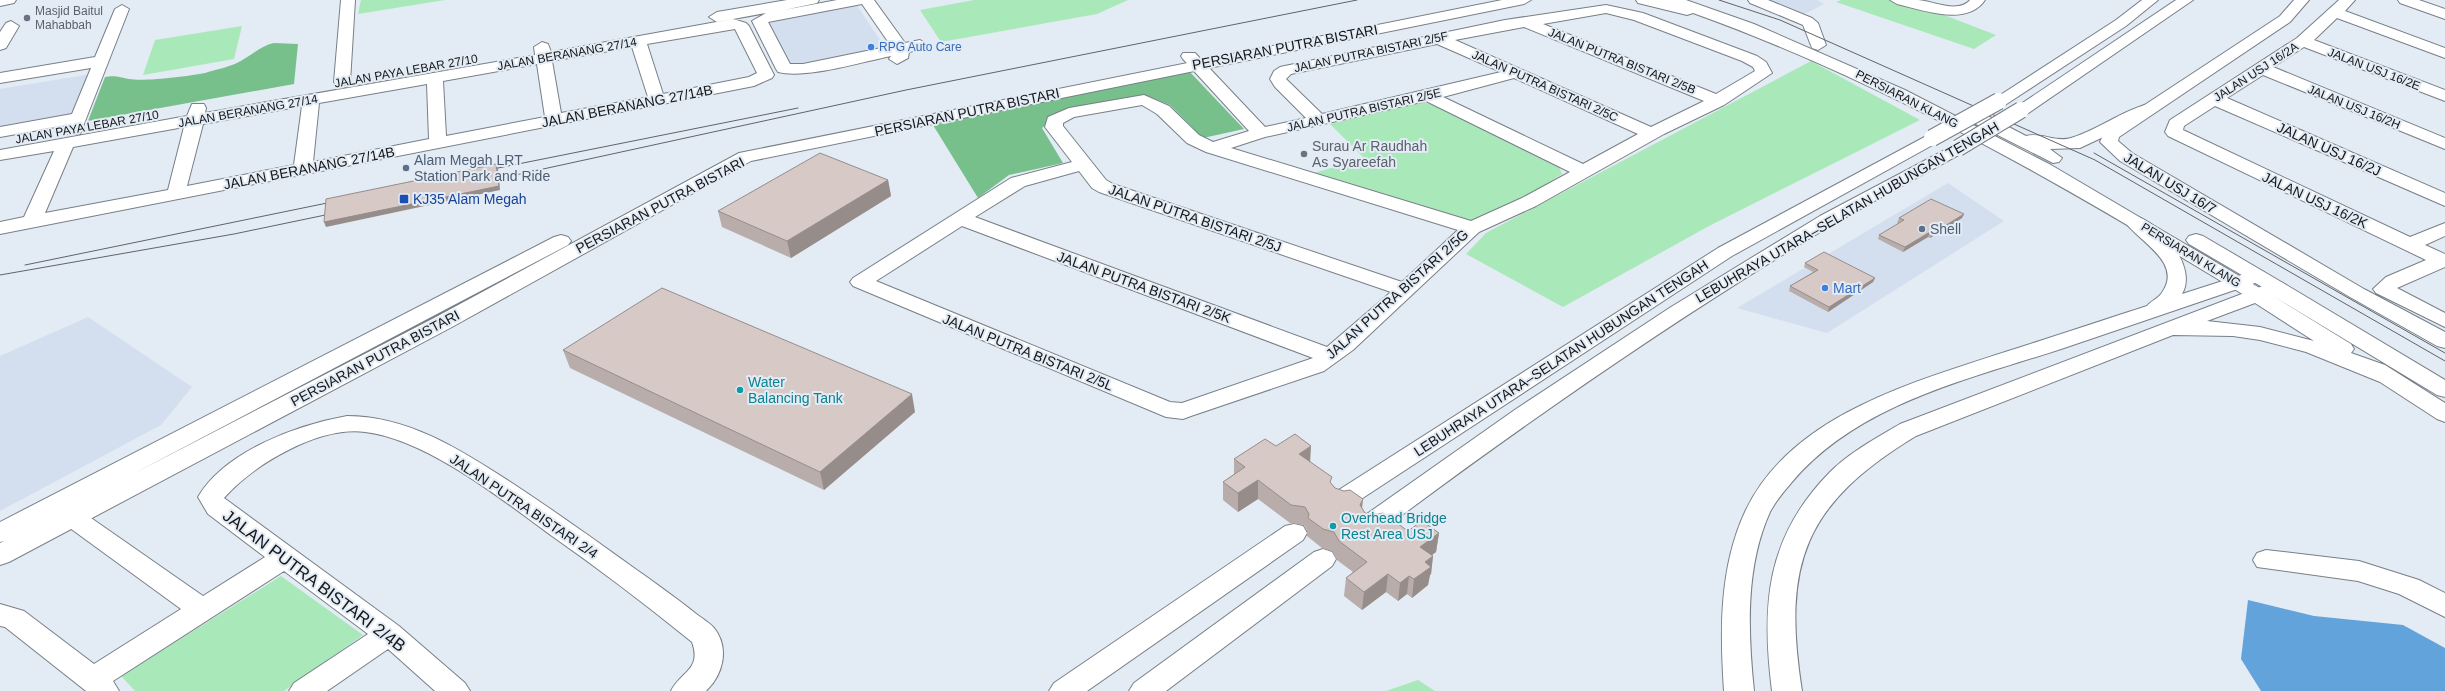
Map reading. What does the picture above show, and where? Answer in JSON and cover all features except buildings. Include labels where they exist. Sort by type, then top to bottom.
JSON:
[{"type":"main road","points":[[0,2],[9,0]]},
{"type":"main road","points":[[342,82],[348,0]]},
{"type":"main road","name":"JALAN PAYA LEBAR 27/10","points":[[197,114],[342,82],[543,52],[734,12],[812,0]]},
{"type":"main road","points":[[862,0],[767,17],[760,21],[784,69],[802,68],[896,55],[920,45]]},
{"type":"main road","points":[[867,0],[896,55]]},
{"type":"main road","name":"PERSIARAN PUTRA BISTARI","points":[[0,555],[444,322],[745,157],[1470,0]]},
{"type":"main road","name":"PERSIARAN PUTRA BISTARI","points":[[0,533],[738,149],[857,122],[1524,0]]},
{"type":"main road","points":[[1643,0],[1690,12],[1817,51]]},
{"type":"main road","name":"PERSIARAN KLANG","points":[[1672,0],[1817,51],[2043,169],[2238,283],[2263,286]]},
{"type":"main road","name":"PERSIARAN KLANG","points":[[1698,0],[2002,130],[2263,286]]},
{"type":"main road","points":[[1755,0],[1810,23],[1817,51]]},
{"type":"main road","points":[[1897,0],[1952,11],[1973,6],[1978,0]]},
{"type":"main road","name":"LEBUHRAYA UTARA–SELATAN HUBUNGAN TENGAH","points":[[1343,499],[1725,252],[1999,101],[2121,23],[2151,0]]},
{"type":"main road","name":"LEBUHRAYA UTARA–SELATAN HUBUNGAN TENGAH","points":[[1373,523],[1450,466],[1662,322],[1787,244],[1958,148],[2021,110],[2186,0]]},
{"type":"main road","name":"JALAN USJ 16/7","points":[[2302,0],[2285,18],[2148,109],[2111,135],[2108,142],[2113,147],[2357,293],[2445,341]]},
{"type":"main road","name":"JALAN USJ 16/2A","points":[[2186,139],[2174,132],[2176,124],[2263,69],[2303,41],[2336,13],[2348,0]]},
{"type":"main road","points":[[2405,0],[2445,14]]},
{"type":"main road","points":[[32,222],[122,9]]},
{"type":"main road","name":"JALAN PUTRA BISTARI 2/5F","points":[[1319,121],[1281,84],[1278,79],[1280,74],[1286,70],[1311,64],[1438,38],[1606,9],[1638,16],[1748,58],[1763,68],[1764,72],[1760,76],[1718,101]]},
{"type":"main road","name":"JALAN BERANANG 27/14","points":[[0,155],[72,130],[311,100],[435,77],[543,52],[638,41],[734,12]]},
{"type":"main road","name":"JALAN BERANANG 27/14B","points":[[0,228],[754,81],[766,75],[734,12]]},
{"type":"main road","points":[[2336,13],[2445,53]]},
{"type":"main road","name":"JALAN PUTRA BISTARI 2/5B","points":[[1526,22],[1718,101]]},
{"type":"main road","points":[[0,45],[11,26]]},
{"type":"main road","name":"JALAN PUTRA BISTARI 2/5C","points":[[1438,38],[1652,134]]},
{"type":"main road","points":[[638,41],[657,100]]},
{"type":"main road","name":"JALAN USJ 16/2E","points":[[2303,41],[2445,96]]},
{"type":"main road","points":[[543,52],[554,120]]},
{"type":"main road","points":[[1193,60],[1261,133]]},
{"type":"main road","points":[[0,78],[99,66]]},
{"type":"main road","points":[[0,87],[99,66]]},
{"type":"main road","name":"JALAN USJ 16/2H","points":[[2263,69],[2445,144]]},
{"type":"main road","name":"JALAN PUTRA BISTARI 2/5E","points":[[1212,148],[1261,133],[1428,96],[1516,73]]},
{"type":"main road","points":[[435,77],[438,142]]},
{"type":"main road","points":[[1428,96],[1583,171]]},
{"type":"main road","name":"JALAN USJ 16/2J","points":[[2214,99],[2445,200]]},
{"type":"main road","points":[[304,169],[311,100]]},
{"type":"main road","name":"JALAN PUTRA BISTARI 2/5J","points":[[1212,148],[1193,139],[1158,106],[1138,100],[1069,113],[1054,121],[1054,127],[1099,184],[1106,188],[1403,289]]},
{"type":"main road","name":"JALAN PUTRA BISTARI 2/5G","points":[[1199,407],[1316,366],[1345,345],[1403,289],[1472,228],[1529,202],[1652,134],[1718,101]]},
{"type":"main road","points":[[2002,130],[2036,141],[2056,144],[2074,144],[2148,109]]},
{"type":"main road","points":[[176,194],[197,114]]},
{"type":"main road","points":[[0,132],[72,130]]},
{"type":"main road","name":"JALAN PAYA LEBAR 27/10","points":[[0,143],[72,130]]},
{"type":"main road","name":"JALAN USJ 16/2K","points":[[2186,139],[2409,245],[2444,260]]},
{"type":"main road","points":[[1212,148],[1472,228]]},
{"type":"main road","points":[[959,218],[1018,182],[1056,170],[1084,165]]},
{"type":"main road","name":"JALAN PUTRA BISTARI 2/5L","points":[[959,218],[860,282],[1166,409],[1183,411],[1199,407]]},
{"type":"main road","name":"JALAN PUTRA BISTARI 2/5K","points":[[959,218],[1329,356]]},
{"type":"main road","points":[[2135,222],[2154,236],[2168,252],[2175,267],[2177,281],[2172,295],[2147,324]]},
{"type":"main road","points":[[2409,245],[2445,229]]},
{"type":"main road","points":[[2444,260],[2394,281],[2383,289],[2445,321]]},
{"type":"main road","points":[[1787,691],[1781,661],[1779,621],[1782,585],[1793,543],[1823,493],[1848,468],[1879,444],[1908,430],[2238,283]]},
{"type":"main road","points":[[2263,286],[2390,378],[2445,414]]},
{"type":"main road","points":[[1739,691],[1734,623],[1747,542],[1758,513],[1769,492],[1803,456],[1844,426],[1896,400],[1933,385],[2147,324],[2263,286],[2445,390]]},
{"type":"main road","points":[[2147,324],[2227,329],[2260,333],[2331,353],[2390,378]]},
{"type":"main road","name":"JALAN PUTRA BISTARI 2/4","points":[[264,454],[322,428],[344,424],[365,424],[421,440],[441,449],[545,517],[704,636],[709,647],[709,664],[700,680],[686,691]]},
{"type":"main road","name":"JALAN PUTRA BISTARI 2/4B","points":[[264,454],[233,472],[211,496],[217,508],[389,634],[455,691]]},
{"type":"main road","points":[[72,517],[201,609]]},
{"type":"main road","points":[[1064,691],[1294,533]]},
{"type":"main road","points":[[0,615],[14,619],[99,685],[201,609],[285,557]]},
{"type":"main road","points":[[1144,691],[1324,559]]},
{"type":"main road","points":[[2266,560],[2359,571],[2409,587],[2445,606]]},
{"type":"main road","points":[[304,691],[389,634]]},
{"type":"shaded area","points":[[1761,0],[1817,0],[1824,4],[1801,16]]},
{"type":"shaded area","points":[[856,4],[886,49],[789,68],[765,21]]},
{"type":"shaded area","points":[[91,74],[74,116],[0,130],[0,89]]},
{"type":"shaded area","points":[[1948,183],[2004,221],[1827,333],[1737,308]]},
{"type":"shaded area","points":[[88,317],[192,387],[161,425],[0,511],[0,356]]},
{"type":"green space","points":[[361,0],[445,0],[358,14]]},
{"type":"green space","points":[[974,0],[1128,0],[1097,14],[941,42],[920,10]]},
{"type":"green space","points":[[1841,0],[1890,0],[1939,13],[1996,35],[1974,49],[1836,2]]},
{"type":"green space","points":[[242,26],[234,59],[143,75],[155,40]]},
{"type":"green space","points":[[269,44],[298,44],[294,84],[88,121],[105,77],[114,76],[145,80],[205,73],[237,63]]},
{"type":"green space","points":[[1811,61],[1920,120],[1709,226],[1563,307],[1466,254],[1486,233]]},
{"type":"green space","points":[[1188,70],[1244,129],[1203,138],[1170,105],[1148,96],[1061,112],[1042,128],[1063,163],[1009,175],[978,198],[933,125],[954,122],[953,118]]},
{"type":"green space","points":[[1419,102],[1436,105],[1558,164],[1562,174],[1524,198],[1471,223],[1311,174],[1364,158],[1330,124]]},
{"type":"green space","points":[[281,576],[363,635],[284,691],[135,691],[121,676]]},
{"type":"green space","points":[[1418,680],[1435,691],[1386,691]]},
{"type":"water","points":[[2248,600],[2314,616],[2403,625],[2445,648],[2445,691],[2261,691],[2241,659]]},
{"type":"tram line","points":[[488,181],[906,90],[1357,0]]},
{"type":"tram line","points":[[1719,0],[1780,20],[2095,160],[2445,361]]},
{"type":"tram line","points":[[488,170],[798,108]]},
{"type":"tram line","points":[[2094,153],[2445,353]]},
{"type":"tram line","points":[[25,265],[337,201]]},
{"type":"tram line","points":[[0,275],[234,234],[335,213]]},
{"type":"place","name":"Masjid Baitul Mahabbah","points":[[27,18]]},
{"type":"place","name":"RPG Auto Care","points":[[871,47]]},
{"type":"place","name":"Surau Ar Raudhah As Syareefah","points":[[1304,154]]},
{"type":"place","name":"Alam Megah LRT Station Park and Ride","points":[[406,168]]},
{"type":"place","name":"KJ35 Alam Megah","points":[[404,199]]},
{"type":"place","name":"Shell","points":[[1922,229]]},
{"type":"place","name":"Mart","points":[[1825,288]]},
{"type":"place","name":"Water Balancing Tank","points":[[740,390]]},
{"type":"place","name":"Overhead Bridge Rest Area USJ","points":[[1333,526]]}]
